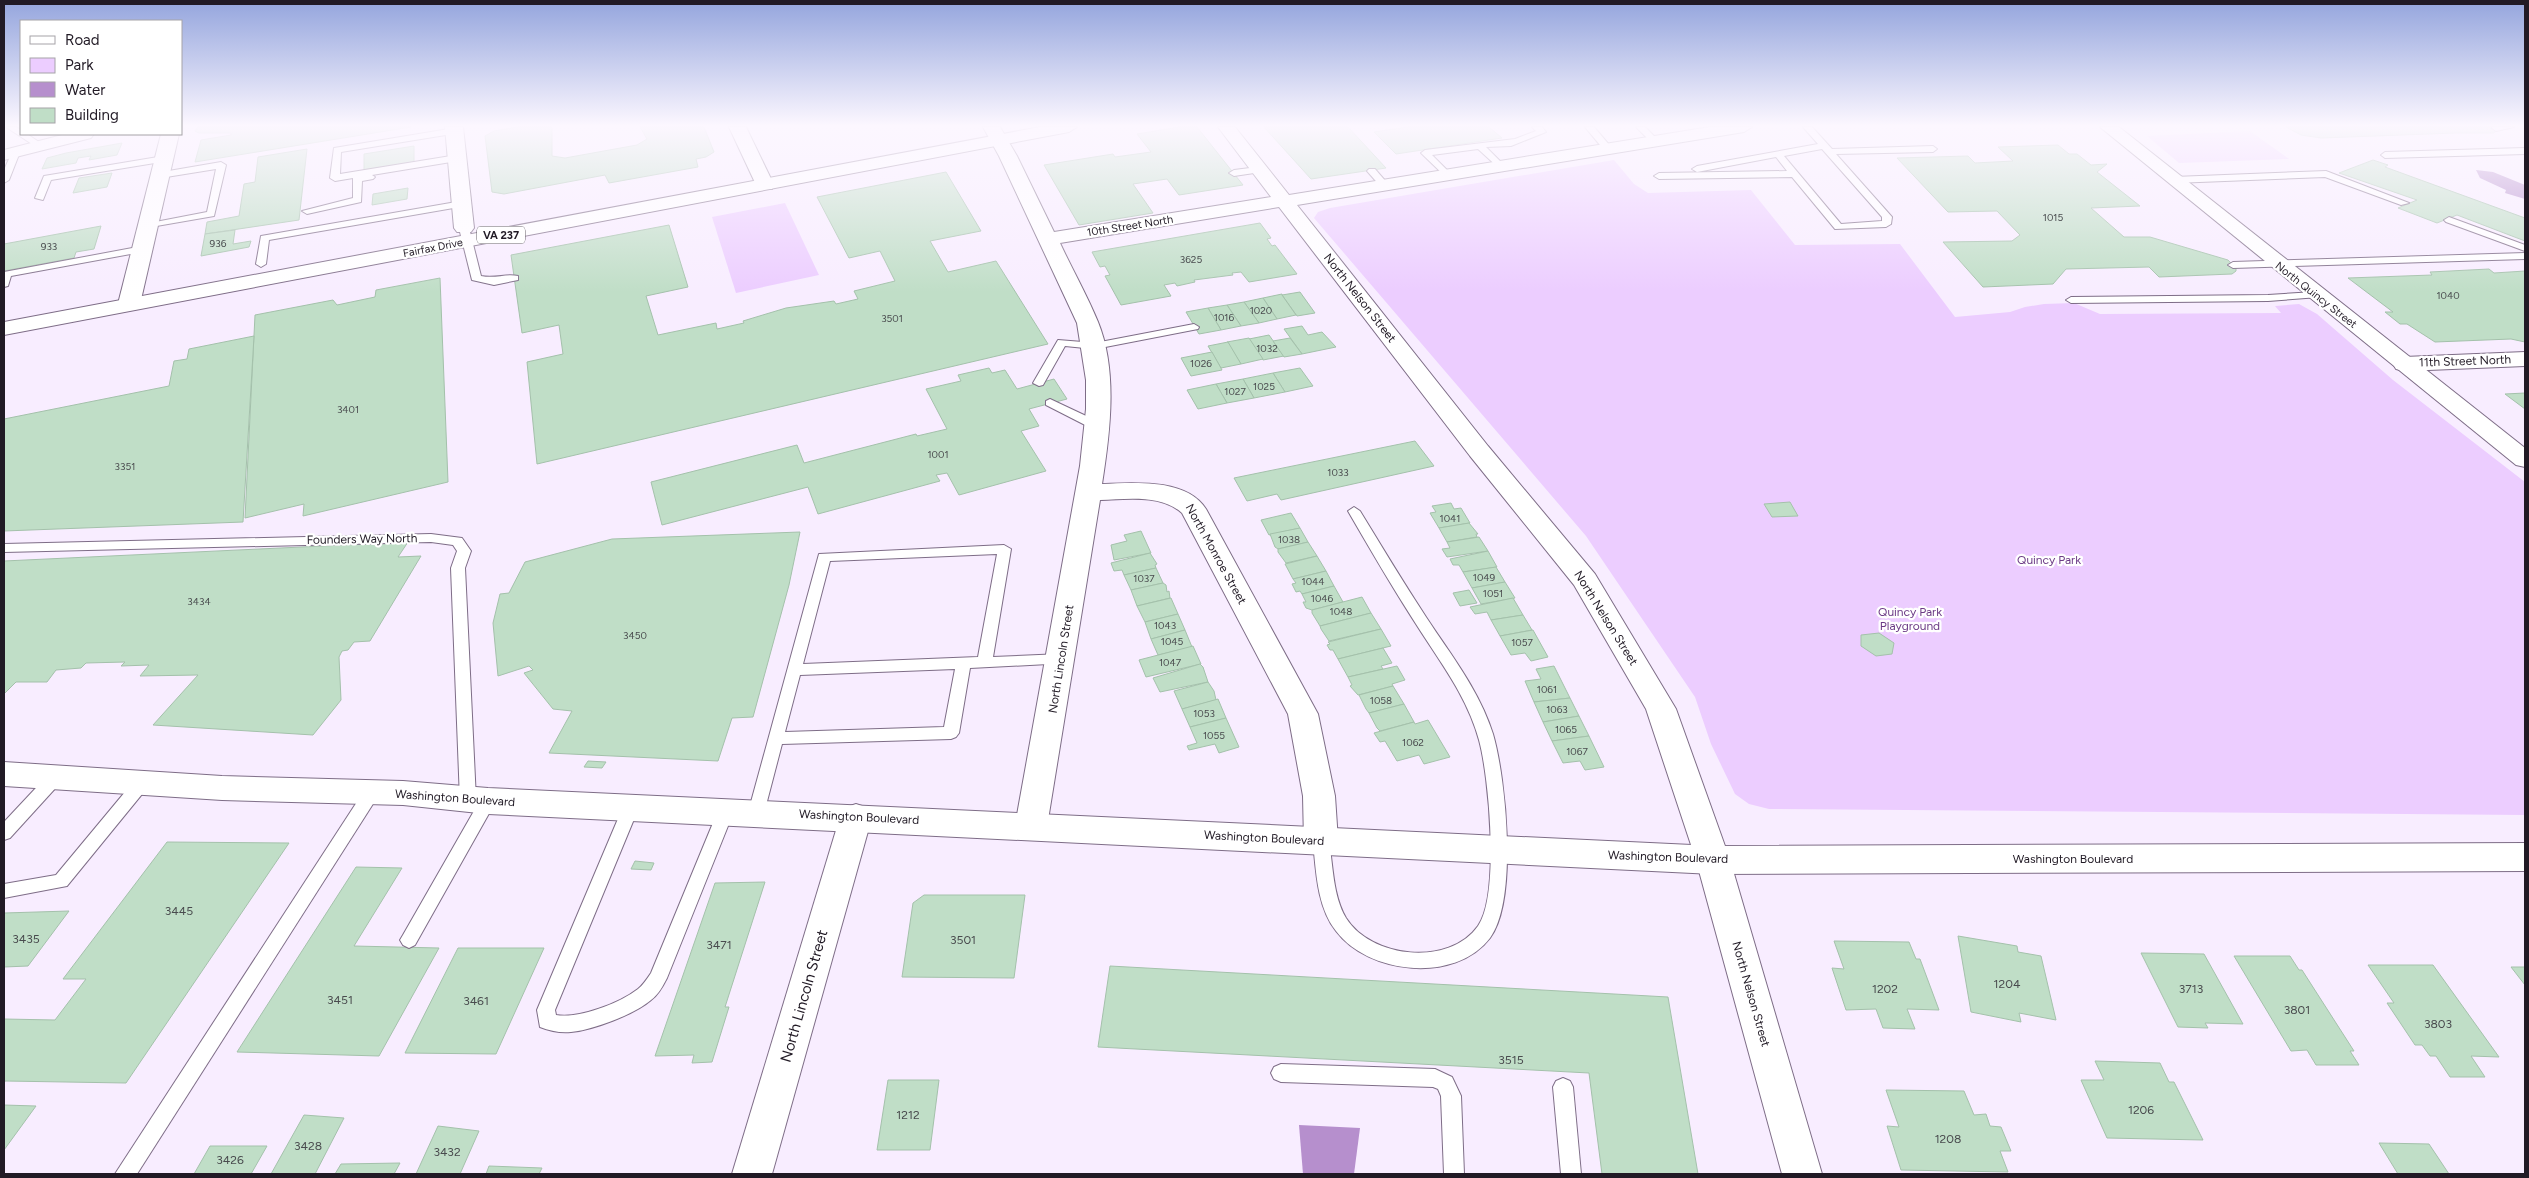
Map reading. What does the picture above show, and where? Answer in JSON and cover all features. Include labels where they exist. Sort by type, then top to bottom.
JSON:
[{"type":"street","points":[[131,296],[158,182]]},
{"type":"street","points":[[459,182],[466,235]]},
{"type":"street","name":"Fairfax Drive","points":[[4,312],[131,296],[745,182]]},
{"type":"street","points":[[1021,182],[1088,323],[1095,346],[1100,391],[1087,492]]},
{"type":"street","name":"North Nelson Street","points":[[1259,182],[1284,202],[1479,451],[1585,580],[1661,710],[1713,860],[1802,1174]]},
{"type":"street","name":"10th Street North","points":[[1048,239],[1410,182]]},
{"type":"street","name":"North Quincy Street","points":[[2176,182],[2315,295],[2525,460]]},
{"type":"street","name":"Fairfax Drive","points":[[4,330],[261,264],[466,235]]},
{"type":"street","name":"11th Street North","points":[[2404,364],[2525,359]]},
{"type":"street","name":"North Lincoln Street","points":[[1031,826],[1062,659],[1087,492]]},
{"type":"street","name":"North Monroe Street","points":[[1087,492],[1168,494],[1187,501],[1193,509],[1302,714],[1319,796],[1320,842]]},
{"type":"street","name":"Washington Boulevard","points":[[4,774],[141,784],[372,792],[478,801],[856,817],[1320,842],[1713,860],[2525,857]]},
{"type":"street","name":"North Lincoln Street","points":[[752,1174],[856,817]]},
{"type":"lane","points":[[40,198],[46,182]]},
{"type":"lane","points":[[148,226],[211,214],[218,182]]},
{"type":"lane","points":[[307,211],[358,200],[357,182]]},
{"type":"lane","points":[[1382,182],[1385,186]]},
{"type":"lane","points":[[1801,182],[1838,227],[1886,224],[1887,217],[1856,182]]},
{"type":"lane","points":[[2347,182],[2404,203]]},
{"type":"lane","points":[[261,264],[264,238],[462,204]]},
{"type":"lane","points":[[2449,220],[2525,248]]},
{"type":"lane","points":[[466,235],[476,278],[494,282],[514,278]]},
{"type":"lane","points":[[4,284],[7,274],[143,249]]},
{"type":"lane","points":[[2233,265],[2525,256]]},
{"type":"lane","points":[[66,276],[71,262]]},
{"type":"lane","points":[[2071,300],[2268,298],[2315,295]]},
{"type":"lane","points":[[1039,383],[1062,342],[1095,346],[1194,327]]},
{"type":"lane","points":[[1050,404],[1097,426]]},
{"type":"lane","points":[[1320,842],[1331,900],[1342,927],[1354,940],[1370,948],[1389,956],[1415,961],[1448,958],[1472,946],[1484,931],[1492,916],[1499,850],[1491,755],[1471,698],[1354,511]]},
{"type":"lane","name":"Founders Way North","points":[[4,548],[431,538],[457,541],[464,548],[458,568],[478,801]]},
{"type":"lane","points":[[631,807],[546,1010],[547,1021],[554,1024],[573,1026],[647,993],[658,978],[777,738],[824,556],[1004,549],[985,661]]},
{"type":"lane","points":[[794,670],[1062,659]]},
{"type":"lane","points":[[777,738],[951,733],[964,662]]},
{"type":"lane","points":[[4,833],[55,778]]},
{"type":"lane","points":[[4,891],[61,880],[141,784]]},
{"type":"lane","points":[[125,1174],[372,792]]},
{"type":"lane","points":[[410,940],[478,801]]},
{"type":"lane","points":[[1281,1073],[1435,1078],[1445,1083],[1451,1096],[1454,1174]]},
{"type":"lane","points":[[1563,1086],[1571,1174]]},
{"type":"green space","name":"Quincy Park","points":[[1484,182],[1632,182],[1648,193],[1751,190],[1795,245],[1900,244],[1955,317],[2010,312],[2044,304],[2074,303],[2100,314],[2281,313],[2275,306],[2299,304],[2317,314],[2393,380],[2525,482],[2525,815],[1769,809],[1749,804],[1735,794],[1711,744],[1695,697],[1586,536],[1314,218],[1318,212],[1330,208]]},
{"type":"green space","points":[[785,203],[819,275],[736,293],[712,217]]},
{"type":"water","points":[[2489,182],[2518,182],[2525,185],[2525,199],[2505,193],[2506,190]]},
{"type":"water","points":[[1299,1125],[1360,1128],[1354,1174],[1303,1174]]},
{"type":"building","points":[[77,182],[109,182],[107,187],[73,193]]},
{"type":"building","points":[[255,182],[303,182],[299,220],[205,234],[207,222],[239,216],[244,184]]},
{"type":"building","points":[[491,182],[568,182],[504,194],[492,192]]},
{"type":"building","points":[[895,182],[952,182],[981,231],[930,241],[948,272],[996,261],[1048,344],[537,464],[527,362],[563,354],[559,325],[522,333],[511,255],[669,225],[688,287],[646,296],[658,335],[716,323],[717,329],[744,323],[743,321],[786,308],[834,301],[836,304],[858,299],[854,291],[895,281],[880,251],[849,258],[817,197]]},
{"type":"building","points":[[1054,182],[1147,182],[1133,184],[1153,213],[1079,225]]},
{"type":"building","points":[[1169,182],[1241,182],[1243,185],[1179,195]]},
{"type":"building","points":[[1920,182],[2110,182],[2140,206],[2091,208],[2124,237],[2150,237],[2228,260],[2236,268],[2236,271],[2232,274],[2159,277],[2149,267],[2066,269],[2053,284],[1983,287],[1943,242],[2012,241],[2020,235],[1997,211],[1948,212]]},
{"type":"building","points":[[2365,182],[2426,182],[2525,218],[2525,241],[2457,215],[2437,223],[2398,208],[2417,200]]},
{"type":"building","points":[[408,188],[407,199],[372,205],[373,194]]},
{"type":"building","points":[[1260,223],[1271,238],[1267,239],[1272,246],[1275,245],[1297,274],[1249,282],[1241,272],[1232,273],[1233,275],[1194,280],[1195,282],[1177,286],[1175,283],[1164,285],[1171,296],[1121,305],[1105,276],[1110,275],[1105,266],[1100,267],[1092,252]]},
{"type":"building","points":[[101,226],[94,249],[76,252],[74,258],[4,271],[4,244]]},
{"type":"building","points":[[235,230],[233,244],[251,241],[249,247],[201,256],[205,234]]},
{"type":"building","points":[[2489,269],[2494,273],[2525,271],[2525,342],[2511,339],[2435,342],[2407,324],[2400,324],[2385,312],[2393,312],[2348,278],[2432,275],[2430,272]]},
{"type":"building","points":[[440,278],[448,482],[303,516],[304,504],[245,518],[255,315],[333,300],[337,305],[375,297],[376,290]]},
{"type":"building","points":[[1300,292],[1315,313],[1297,316],[1282,295]]},
{"type":"building","points":[[1282,294],[1296,315],[1277,319],[1263,298]]},
{"type":"building","points":[[1263,298],[1277,319],[1259,323],[1244,302]]},
{"type":"building","points":[[1244,302],[1259,323],[1241,326],[1227,305]]},
{"type":"building","points":[[1227,305],[1241,326],[1221,330],[1208,308]]},
{"type":"building","points":[[1208,308],[1221,330],[1199,334],[1186,312]]},
{"type":"building","points":[[1302,326],[1308,335],[1322,332],[1336,347],[1302,354],[1284,329]]},
{"type":"building","points":[[1269,335],[1284,356],[1263,360],[1249,339]]},
{"type":"building","points":[[254,336],[243,522],[4,531],[4,419],[169,386],[174,361],[187,359],[189,349]]},
{"type":"building","points":[[1249,338],[1263,359],[1241,364],[1227,342]]},
{"type":"building","points":[[1290,338],[1302,354],[1284,357],[1273,341]]},
{"type":"building","points":[[1228,342],[1241,364],[1221,368],[1208,346]]},
{"type":"building","points":[[1212,352],[1222,370],[1191,376],[1181,358]]},
{"type":"building","points":[[989,368],[992,373],[1005,370],[1017,389],[1054,379],[1067,399],[1029,409],[1039,426],[1021,431],[1046,471],[959,495],[947,473],[936,475],[940,481],[818,514],[808,487],[662,525],[651,482],[797,445],[804,463],[916,434],[917,436],[947,429],[926,389],[961,381],[958,375]]},
{"type":"building","points":[[1300,368],[1313,386],[1285,392],[1273,373]]},
{"type":"building","points":[[1273,373],[1285,392],[1254,398],[1243,379]]},
{"type":"building","points":[[1243,379],[1254,398],[1227,403],[1216,384]]},
{"type":"building","points":[[1216,384],[1227,403],[1198,409],[1187,390]]},
{"type":"building","points":[[2525,393],[2525,409],[2505,394]]},
{"type":"building","points":[[1415,441],[1434,466],[1281,500],[1277,494],[1247,501],[1234,478]]},
{"type":"building","points":[[1790,502],[1798,516],[1772,517],[1764,504]]},
{"type":"building","points":[[1451,503],[1454,509],[1461,508],[1470,523],[1439,528],[1430,513],[1436,512],[1432,506]]},
{"type":"building","points":[[1291,513],[1300,528],[1269,535],[1261,520]]},
{"type":"building","points":[[1469,523],[1478,534],[1476,534],[1477,537],[1447,542],[1439,528]]},
{"type":"building","points":[[1300,528],[1308,542],[1278,549],[1275,547],[1270,534]]},
{"type":"building","points":[[1141,531],[1151,553],[1114,560],[1111,545],[1127,541],[1124,535]]},
{"type":"building","points":[[800,532],[789,585],[753,717],[732,718],[718,761],[549,753],[572,711],[553,709],[524,673],[533,670],[529,666],[498,676],[493,623],[500,594],[509,593],[525,562],[612,539]]},
{"type":"building","points":[[1479,537],[1488,551],[1447,557],[1442,549],[1450,548],[1447,542]]},
{"type":"building","points":[[408,542],[398,557],[421,556],[370,641],[354,642],[348,650],[342,651],[339,657],[341,700],[313,735],[153,725],[198,675],[140,676],[149,665],[121,666],[125,662],[86,663],[81,668],[56,670],[47,682],[16,682],[4,694],[4,561]]},
{"type":"building","points":[[1308,542],[1317,556],[1286,563],[1278,552],[1278,549]]},
{"type":"building","points":[[1488,551],[1497,567],[1463,572],[1459,565],[1453,565],[1450,559]]},
{"type":"building","points":[[1150,553],[1157,564],[1155,565],[1156,568],[1124,575],[1122,570],[1114,571],[1111,563]]},
{"type":"building","points":[[1317,556],[1326,571],[1293,579],[1285,564]]},
{"type":"building","points":[[1496,567],[1505,582],[1472,588],[1463,572]]},
{"type":"building","points":[[1156,568],[1163,583],[1131,590],[1124,575]]},
{"type":"building","points":[[1326,571],[1334,586],[1302,594],[1300,591],[1296,592],[1292,584],[1296,583],[1293,579]]},
{"type":"building","points":[[1505,582],[1515,598],[1481,604],[1472,588]]},
{"type":"building","points":[[1163,583],[1166,585],[1167,592],[1169,591],[1170,598],[1137,606],[1131,590]]},
{"type":"building","points":[[1334,586],[1343,602],[1312,610],[1306,608],[1303,602],[1306,602],[1302,594]]},
{"type":"building","points":[[1469,590],[1477,603],[1460,606],[1453,593]]},
{"type":"building","points":[[1362,597],[1371,613],[1320,626],[1312,613],[1312,610]]},
{"type":"building","points":[[1171,598],[1178,614],[1145,622],[1137,606]]},
{"type":"building","points":[[1513,598],[1523,615],[1491,620],[1487,612],[1475,614],[1470,607]]},
{"type":"building","points":[[1371,613],[1381,629],[1329,641],[1320,626]]},
{"type":"building","points":[[1178,614],[1185,630],[1151,639],[1145,622]]},
{"type":"building","points":[[1523,615],[1532,630],[1500,636],[1491,620]]},
{"type":"building","points":[[1381,629],[1391,646],[1338,659],[1333,650],[1330,650],[1327,645],[1330,644],[1328,642]]},
{"type":"building","points":[[1185,630],[1192,647],[1158,655],[1151,639]]},
{"type":"building","points":[[1533,630],[1548,657],[1531,661],[1525,653],[1511,655],[1500,636]]},
{"type":"building","points":[[1879,633],[1894,643],[1892,654],[1876,656],[1861,646],[1861,635]]},
{"type":"building","points":[[1193,646],[1201,664],[1146,677],[1139,660]]},
{"type":"building","points":[[1383,648],[1392,663],[1381,666],[1383,669],[1348,677],[1338,659]]},
{"type":"building","points":[[1200,664],[1203,667],[1208,682],[1160,692],[1153,678]]},
{"type":"building","points":[[1397,666],[1405,680],[1392,684],[1393,686],[1358,695],[1350,686],[1352,685],[1348,677]]},
{"type":"building","points":[[1554,666],[1570,698],[1534,702],[1525,681],[1541,679],[1536,669]]},
{"type":"building","points":[[1208,682],[1214,691],[1216,700],[1182,709],[1174,691]]},
{"type":"building","points":[[1393,686],[1404,704],[1369,713],[1359,695]]},
{"type":"building","points":[[1570,698],[1579,716],[1543,722],[1534,702]]},
{"type":"building","points":[[1218,699],[1226,718],[1190,727],[1182,709]]},
{"type":"building","points":[[1404,704],[1414,722],[1380,731],[1369,713]]},
{"type":"building","points":[[1579,716],[1589,736],[1552,741],[1543,722]]},
{"type":"building","points":[[1226,718],[1239,747],[1219,753],[1215,744],[1189,750],[1187,746],[1197,743],[1190,727]]},
{"type":"building","points":[[1428,720],[1450,757],[1424,764],[1419,755],[1397,761],[1385,741],[1380,742],[1374,733],[1414,722],[1415,724]]},
{"type":"building","points":[[1589,736],[1604,767],[1585,770],[1580,761],[1563,763],[1552,741]]},
{"type":"building","points":[[588,761],[606,762],[602,768],[584,767]]},
{"type":"building","points":[[167,842],[289,843],[126,1083],[5,1081],[4,1083],[4,1019],[55,1020],[86,979],[63,979]]},
{"type":"building","points":[[635,861],[654,863],[651,870],[631,869]]},
{"type":"building","points":[[356,867],[402,868],[354,946],[439,948],[379,1056],[237,1052]]},
{"type":"building","points":[[765,882],[725,1007],[729,1007],[712,1062],[692,1063],[694,1055],[655,1056],[715,883]]},
{"type":"building","points":[[924,895],[1025,895],[1014,978],[902,977],[913,903]]},
{"type":"building","points":[[69,911],[28,966],[4,967],[4,913]]},
{"type":"building","points":[[1958,936],[2017,946],[2018,952],[2041,956],[2056,1020],[2019,1013],[2021,1022],[1971,1012]]},
{"type":"building","points":[[1834,941],[1909,942],[1916,959],[1920,959],[1939,1010],[1907,1009],[1915,1029],[1883,1028],[1876,1009],[1846,1010],[1832,968],[1844,969]]},
{"type":"building","points":[[458,948],[544,948],[496,1054],[405,1053]]},
{"type":"building","points":[[2141,953],[2204,954],[2243,1024],[2205,1023],[2208,1028],[2178,1027]]},
{"type":"building","points":[[2234,956],[2290,956],[2299,970],[2302,970],[2354,1051],[2350,1051],[2359,1065],[2316,1065],[2307,1050],[2291,1051]]},
{"type":"building","points":[[2368,965],[2433,965],[2499,1057],[2471,1056],[2485,1077],[2450,1077],[2436,1056],[2430,1056],[2422,1045],[2415,1045],[2387,1003],[2394,1003]]},
{"type":"building","points":[[1110,966],[1668,997],[1698,1174],[1602,1174],[1589,1073],[1098,1047]]},
{"type":"building","points":[[2511,967],[2525,967],[2525,985]]},
{"type":"building","points":[[2095,1061],[2160,1063],[2169,1082],[2174,1082],[2203,1140],[2107,1138],[2081,1080],[2104,1080]]},
{"type":"building","points":[[888,1080],[939,1080],[930,1150],[877,1150]]},
{"type":"building","points":[[1886,1090],[1964,1091],[1974,1115],[1986,1114],[1990,1126],[2001,1127],[2011,1151],[2000,1151],[2008,1172],[1901,1170],[1887,1126],[1899,1127]]},
{"type":"building","points":[[4,1105],[36,1106],[4,1150]]},
{"type":"building","points":[[304,1115],[344,1118],[315,1174],[271,1174]]},
{"type":"building","points":[[438,1126],[479,1131],[460,1174],[416,1174]]},
{"type":"building","points":[[2379,1143],[2429,1144],[2449,1174],[2398,1174]]},
{"type":"building","points":[[210,1146],[267,1146],[251,1174],[194,1174]]},
{"type":"building","points":[[400,1163],[394,1174],[335,1174],[341,1164]]},
{"type":"building","points":[[489,1166],[542,1168],[539,1174],[486,1174]]},
{"type":"park label","name":"Quincy Park Playground","points":[[1910,619]]}]
